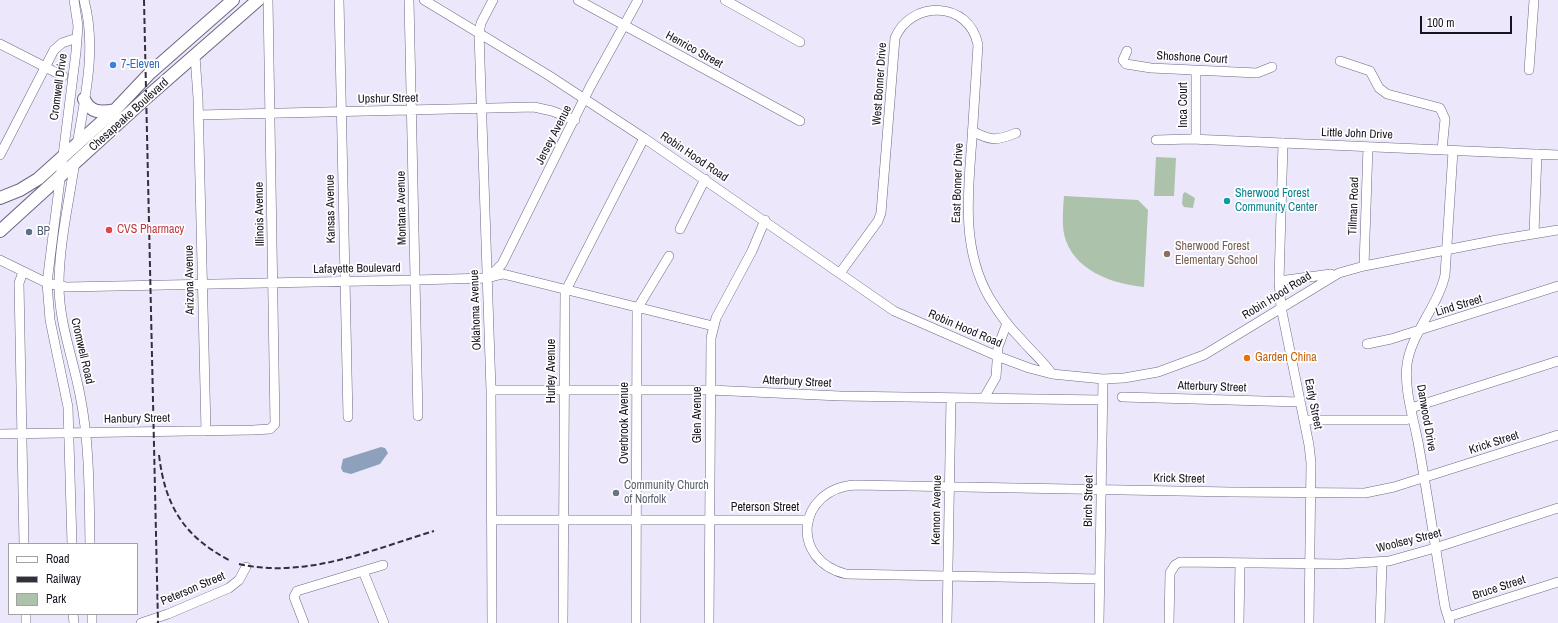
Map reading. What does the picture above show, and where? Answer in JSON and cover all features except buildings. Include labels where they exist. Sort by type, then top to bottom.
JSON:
[{"type":"main road","name":"Chesapeake Boulevard","points":[[0,198],[32,184],[115,110],[150,73],[233,0]]},
{"type":"main road","name":"Chesapeake Boulevard","points":[[0,231],[146,98],[258,0]]},
{"type":"main road","points":[[84,99],[94,111],[102,112],[115,110]]},
{"type":"street","name":"Cromwell Drive","points":[[60,176],[77,38],[74,0]]},
{"type":"street","points":[[75,163],[91,38],[84,0]]},
{"type":"street","name":"Illinois Avenue","points":[[268,0],[276,421],[273,427]]},
{"type":"street","name":"Kansas Avenue","points":[[339,0],[348,417]]},
{"type":"street","name":"Montana Avenue","points":[[410,0],[418,416]]},
{"type":"street","name":"Robin Hood Road","points":[[424,0],[585,99],[644,138],[765,220],[898,314],[997,356],[1029,368],[1052,374],[1103,379],[1141,376],[1188,362],[1220,345],[1339,273],[1364,266],[1558,230]]},
{"type":"street","name":"Oklahoma Avenue","points":[[492,623],[491,390],[479,34],[481,23],[493,0]]},
{"type":"street","name":"Henrico Street","points":[[578,0],[800,121]]},
{"type":"street","name":"Jersey Avenue","points":[[487,278],[502,264],[575,120],[590,87],[638,0]]},
{"type":"street","points":[[725,0],[800,42]]},
{"type":"street","points":[[1529,70],[1534,0]]},
{"type":"street","name":"West Bonner Drive","points":[[840,273],[878,221],[881,213],[895,38],[901,26],[916,12],[933,7],[950,10],[964,18],[974,30],[978,45],[972,131]]},
{"type":"street","points":[[0,155],[45,67],[58,46],[77,38]]},
{"type":"street","points":[[191,38],[199,53]]},
{"type":"street","points":[[0,44],[63,76]]},
{"type":"street","name":"Shoshone Court","points":[[1127,50],[1123,56],[1126,64],[1196,71],[1257,73],[1272,67]]},
{"type":"street","name":"Arizona Avenue","points":[[199,53],[202,285],[206,431]]},
{"type":"street","points":[[1340,61],[1370,71],[1379,88],[1387,94],[1440,108],[1445,119],[1442,150]]},
{"type":"street","name":"Inca Court","points":[[1196,71],[1196,139]]},
{"type":"street","name":"Upshur Street","points":[[199,115],[534,107],[552,111],[575,120]]},
{"type":"street","points":[[972,131],[993,140],[1016,133]]},
{"type":"street","name":"East Bonner Drive","points":[[972,131],[967,202],[970,236],[979,271],[988,294],[1007,323],[1052,374]]},
{"type":"street","name":"Hurley Avenue","points":[[563,623],[564,300],[566,289],[644,138]]},
{"type":"street","name":"Little John Drive","points":[[1156,140],[1196,139],[1558,155]]},
{"type":"street","name":"Early Street","points":[[1283,143],[1279,281],[1281,307],[1304,420],[1310,463],[1309,623]]},
{"type":"street","name":"Tillman Road","points":[[1364,266],[1368,147]]},
{"type":"street","name":"Danwood Drive","points":[[1449,620],[1407,387],[1408,362],[1413,343],[1443,285],[1448,250],[1453,151]]},
{"type":"street","points":[[1534,234],[1536,154]]},
{"type":"street","name":"Cromwell Road","points":[[75,163],[62,247],[59,286],[64,329],[80,395],[86,432],[90,543]]},
{"type":"street","name":"Cromwell Road","points":[[60,176],[47,283],[52,327],[67,396],[72,543]]},
{"type":"street","points":[[680,229],[705,179]]},
{"type":"street","name":"Glen Avenue","points":[[709,623],[711,338],[713,326],[752,251],[765,220]]},
{"type":"street","name":"Overbrook Avenue","points":[[636,623],[636,390],[638,307],[669,256]]},
{"type":"street","name":"Lafayette Boulevard","points":[[0,260],[47,283],[59,286],[202,285],[273,282],[415,280],[487,278],[496,275],[511,275],[713,326]]},
{"type":"street","points":[[23,272],[19,283],[24,543]]},
{"type":"street","points":[[1279,281],[1339,273]]},
{"type":"street","name":"Lind Street","points":[[1367,344],[1420,330],[1558,286]]},
{"type":"street","points":[[984,398],[996,377],[1000,338],[1007,323]]},
{"type":"street","points":[[1411,408],[1558,361]]},
{"type":"street","name":"Birch Street","points":[[1099,623],[1103,379]]},
{"type":"street","name":"Atterbury Street","points":[[491,390],[710,390],[810,395],[1102,400]]},
{"type":"street","name":"Atterbury Street","points":[[1122,397],[1300,402]]},
{"type":"street","name":"Kennon Avenue","points":[[947,623],[951,398]]},
{"type":"street","points":[[1304,420],[1406,420]]},
{"type":"street","name":"Hanbury Street","points":[[0,434],[253,430],[273,427]]},
{"type":"street","name":"Krick Street","points":[[807,520],[811,511],[824,495],[843,486],[1365,493],[1394,487],[1424,478],[1558,435]]},
{"type":"street","name":"Woolsey Street","points":[[1169,623],[1170,573],[1175,565],[1185,562],[1382,562],[1435,548],[1558,508]]},
{"type":"street","name":"Peterson Street","points":[[491,520],[807,520],[806,532],[812,550],[823,563],[838,572],[876,576],[1100,579]]},
{"type":"street","points":[[1380,623],[1382,562]]},
{"type":"street","points":[[1239,623],[1240,563]]},
{"type":"street","points":[[304,623],[294,597],[297,591],[383,565]]},
{"type":"street","name":"Peterson Street","points":[[141,623],[168,614],[229,588],[239,580],[246,567]]},
{"type":"street","points":[[363,571],[384,623]]},
{"type":"street","name":"Bruce Street","points":[[1449,620],[1558,582]]},
{"type":"green space","points":[[1156,157],[1176,158],[1174,196],[1154,196]]},
{"type":"green space","points":[[1185,192],[1195,198],[1193,208],[1184,207],[1182,204],[1183,194]]},
{"type":"green space","points":[[1064,196],[1138,200],[1148,210],[1144,287],[1119,283],[1095,273],[1084,266],[1075,257],[1068,246],[1064,234]]},
{"type":"water","points":[[381,447],[385,448],[388,453],[380,464],[351,474],[343,472],[341,468],[343,459]]},
{"type":"railway","points":[[144,0],[158,623]]},
{"type":"railway","points":[[159,455],[166,489],[179,517],[188,529],[200,540],[213,551],[229,560]]},
{"type":"railway","points":[[239,564],[264,568],[289,568],[314,565],[362,554],[434,531]]},
{"type":"place","name":"7-Eleven","points":[[113,65]]},
{"type":"place","name":"Sherwood Forest Community Center","points":[[1227,201]]},
{"type":"place","name":"CVS Pharmacy","points":[[109,230]]},
{"type":"place","name":"BP","points":[[29,232]]},
{"type":"place","name":"Sherwood Forest Elementary School","points":[[1167,254]]},
{"type":"place","name":"Garden China","points":[[1247,358]]},
{"type":"place","name":"Community Church of Norfolk","points":[[616,493]]}]
